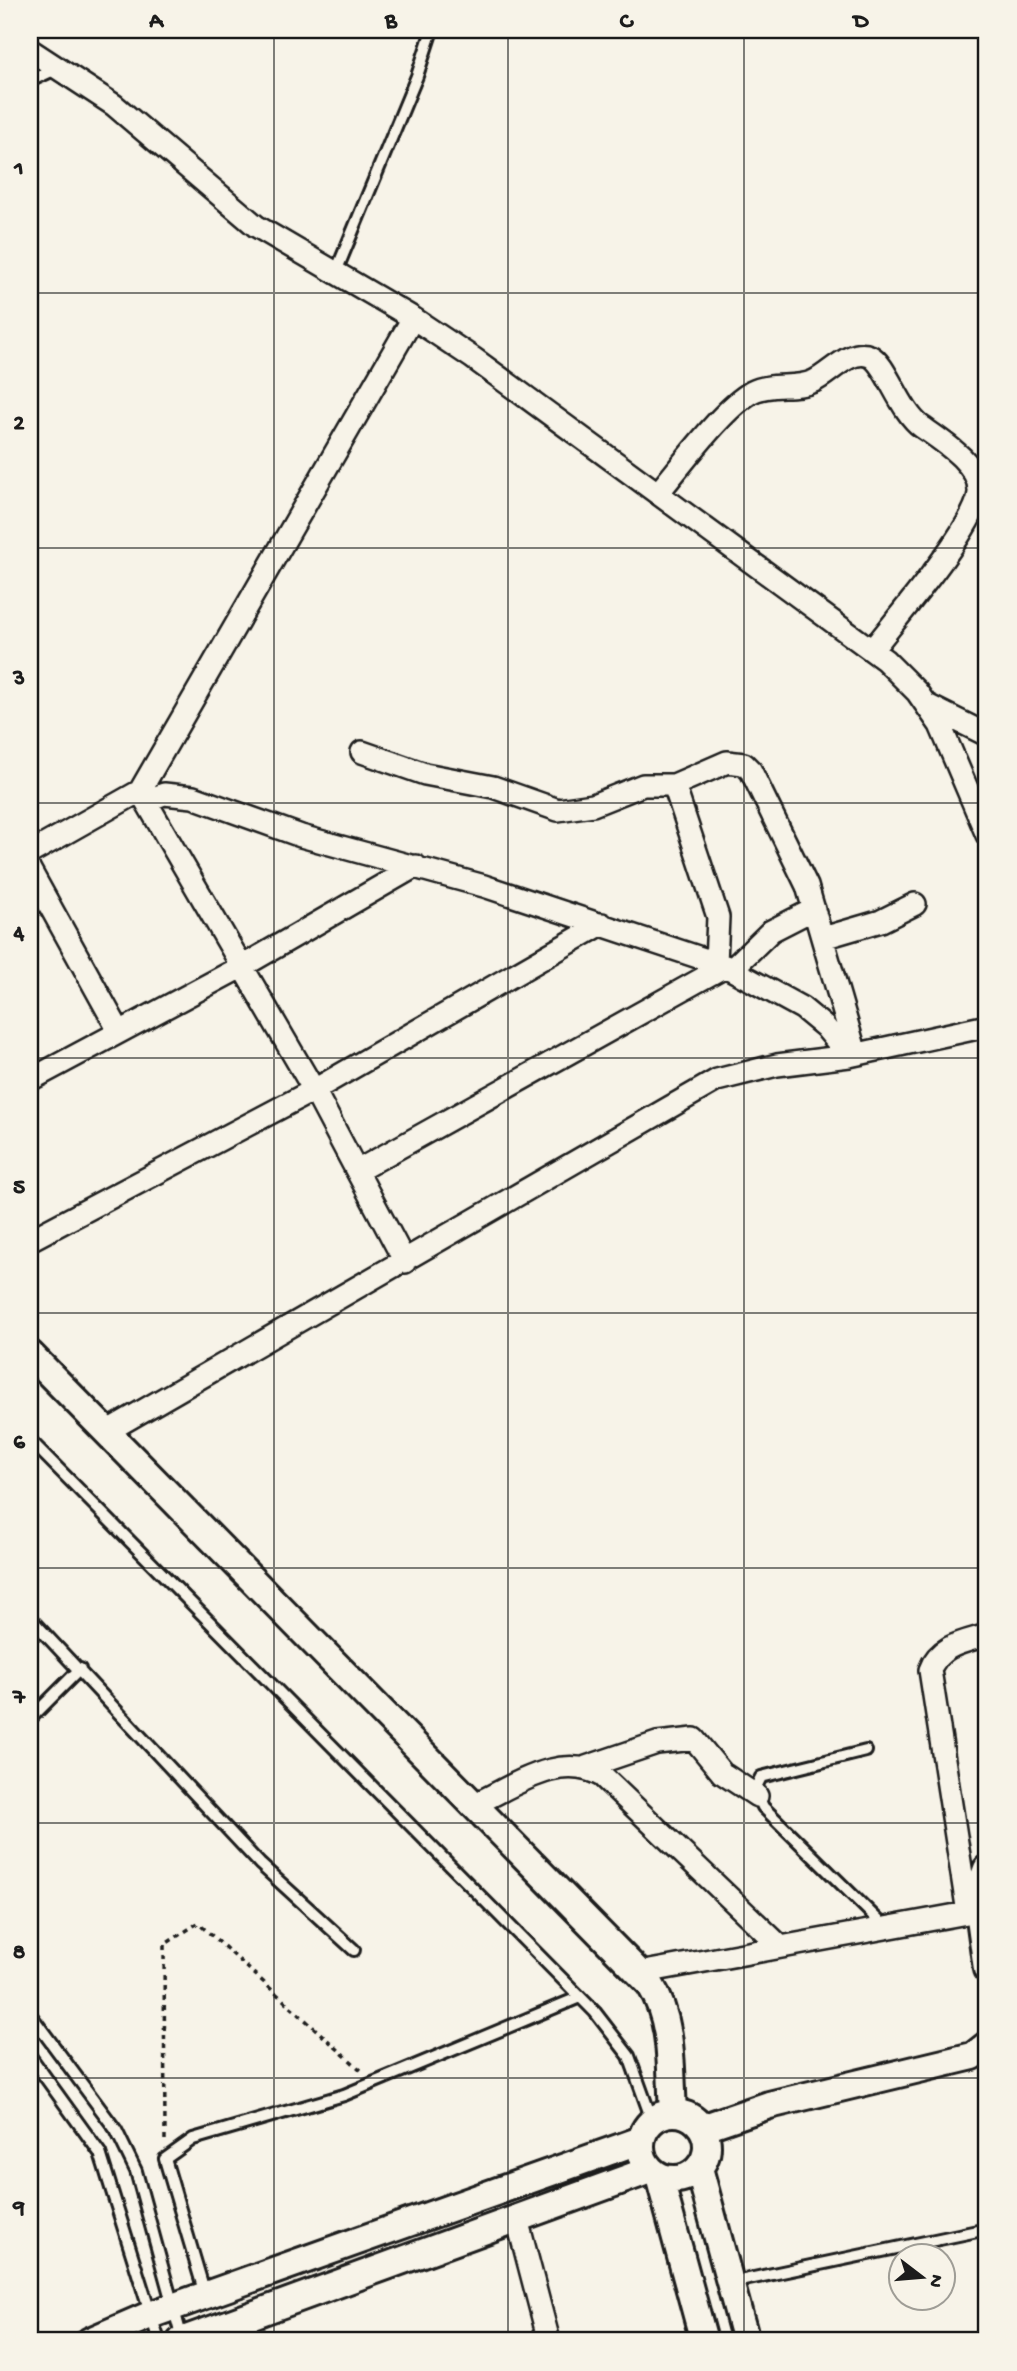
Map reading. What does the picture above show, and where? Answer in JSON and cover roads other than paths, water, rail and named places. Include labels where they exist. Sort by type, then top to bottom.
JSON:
[{"type":"street","points":[[30,50],[114,104],[256,226],[413,317],[872,650],[917,692],[940,725],[987,835]]},
{"type":"street","points":[[143,796],[413,317]]},
{"type":"street","points":[[658,493],[713,429],[752,392],[813,382],[852,356],[862,354],[874,359],[905,411],[956,452],[978,480],[979,490],[977,500],[959,534],[872,650]]},
{"type":"street","points":[[925,704],[987,735]]},
{"type":"street","points":[[362,752],[425,774],[493,787],[558,810],[593,805],[643,785],[674,785],[727,762],[744,764],[751,771],[807,886],[852,1055]]},
{"type":"street","points":[[674,785],[718,916],[724,966]]},
{"type":"street","points":[[30,853],[143,796],[164,794],[193,797],[301,836],[415,866],[724,966],[802,1008],[852,1055]]},
{"type":"street","points":[[143,796],[314,1090],[405,1262]]},
{"type":"street","points":[[30,1080],[243,966],[415,866]]},
{"type":"street","points":[[30,870],[119,1031]]},
{"type":"street","points":[[823,938],[881,920],[915,904]]},
{"type":"street","points":[[357,1171],[724,966],[772,931],[814,909]]},
{"type":"street","points":[[30,1240],[314,1090],[602,925]]},
{"type":"street","points":[[106,1432],[717,1080],[777,1065],[852,1055],[987,1026]]},
{"type":"street","points":[[30,1354],[639,1973],[662,2003],[667,2020],[655,2124],[641,2151],[654,2173],[704,2341]]},
{"type":"street","points":[[987,1634],[943,1649],[934,1658],[930,1670],[973,1912],[987,1969]]},
{"type":"street","points":[[586,1767],[657,1743],[694,1739],[722,1773],[757,1796]]},
{"type":"street","points":[[473,1805],[546,1771],[568,1765],[586,1767],[602,1776],[780,1947]]},
{"type":"street","points":[[973,1912],[976,1895],[987,1869]]},
{"type":"street","points":[[639,1973],[973,1912]]},
{"type":"street","points":[[702,2128],[769,2105],[973,2056],[987,2045]]},
{"type":"street","points":[[90,2341],[655,2124],[694,2119],[702,2128],[707,2149],[699,2168],[680,2179],[654,2173],[517,2218],[182,2341]]},
{"type":"street","points":[[699,2168],[746,2341]]},
{"type":"street","points":[[517,2218],[549,2341]]},
{"type":"lane","points":[[335,274],[417,76],[432,30]]},
{"type":"lane","points":[[30,81],[58,68]]},
{"type":"lane","points":[[30,1440],[617,2036],[629,2056],[655,2124]]},
{"type":"lane","points":[[30,1618],[260,1864],[354,1950]]},
{"type":"lane","points":[[30,1719],[80,1669]]},
{"type":"lane","points":[[866,1751],[761,1777],[755,1783],[757,1796],[763,1807],[886,1928]]},
{"type":"lane","points":[[205,2297],[165,2159],[194,2139],[344,2095],[580,1997]]},
{"type":"lane","points":[[30,2014],[116,2130],[136,2171],[161,2312],[159,2341]]},
{"type":"lane","points":[[30,2056],[100,2154],[161,2312],[182,2341]]},
{"type":"lane","points":[[730,2283],[987,2229]]}]
